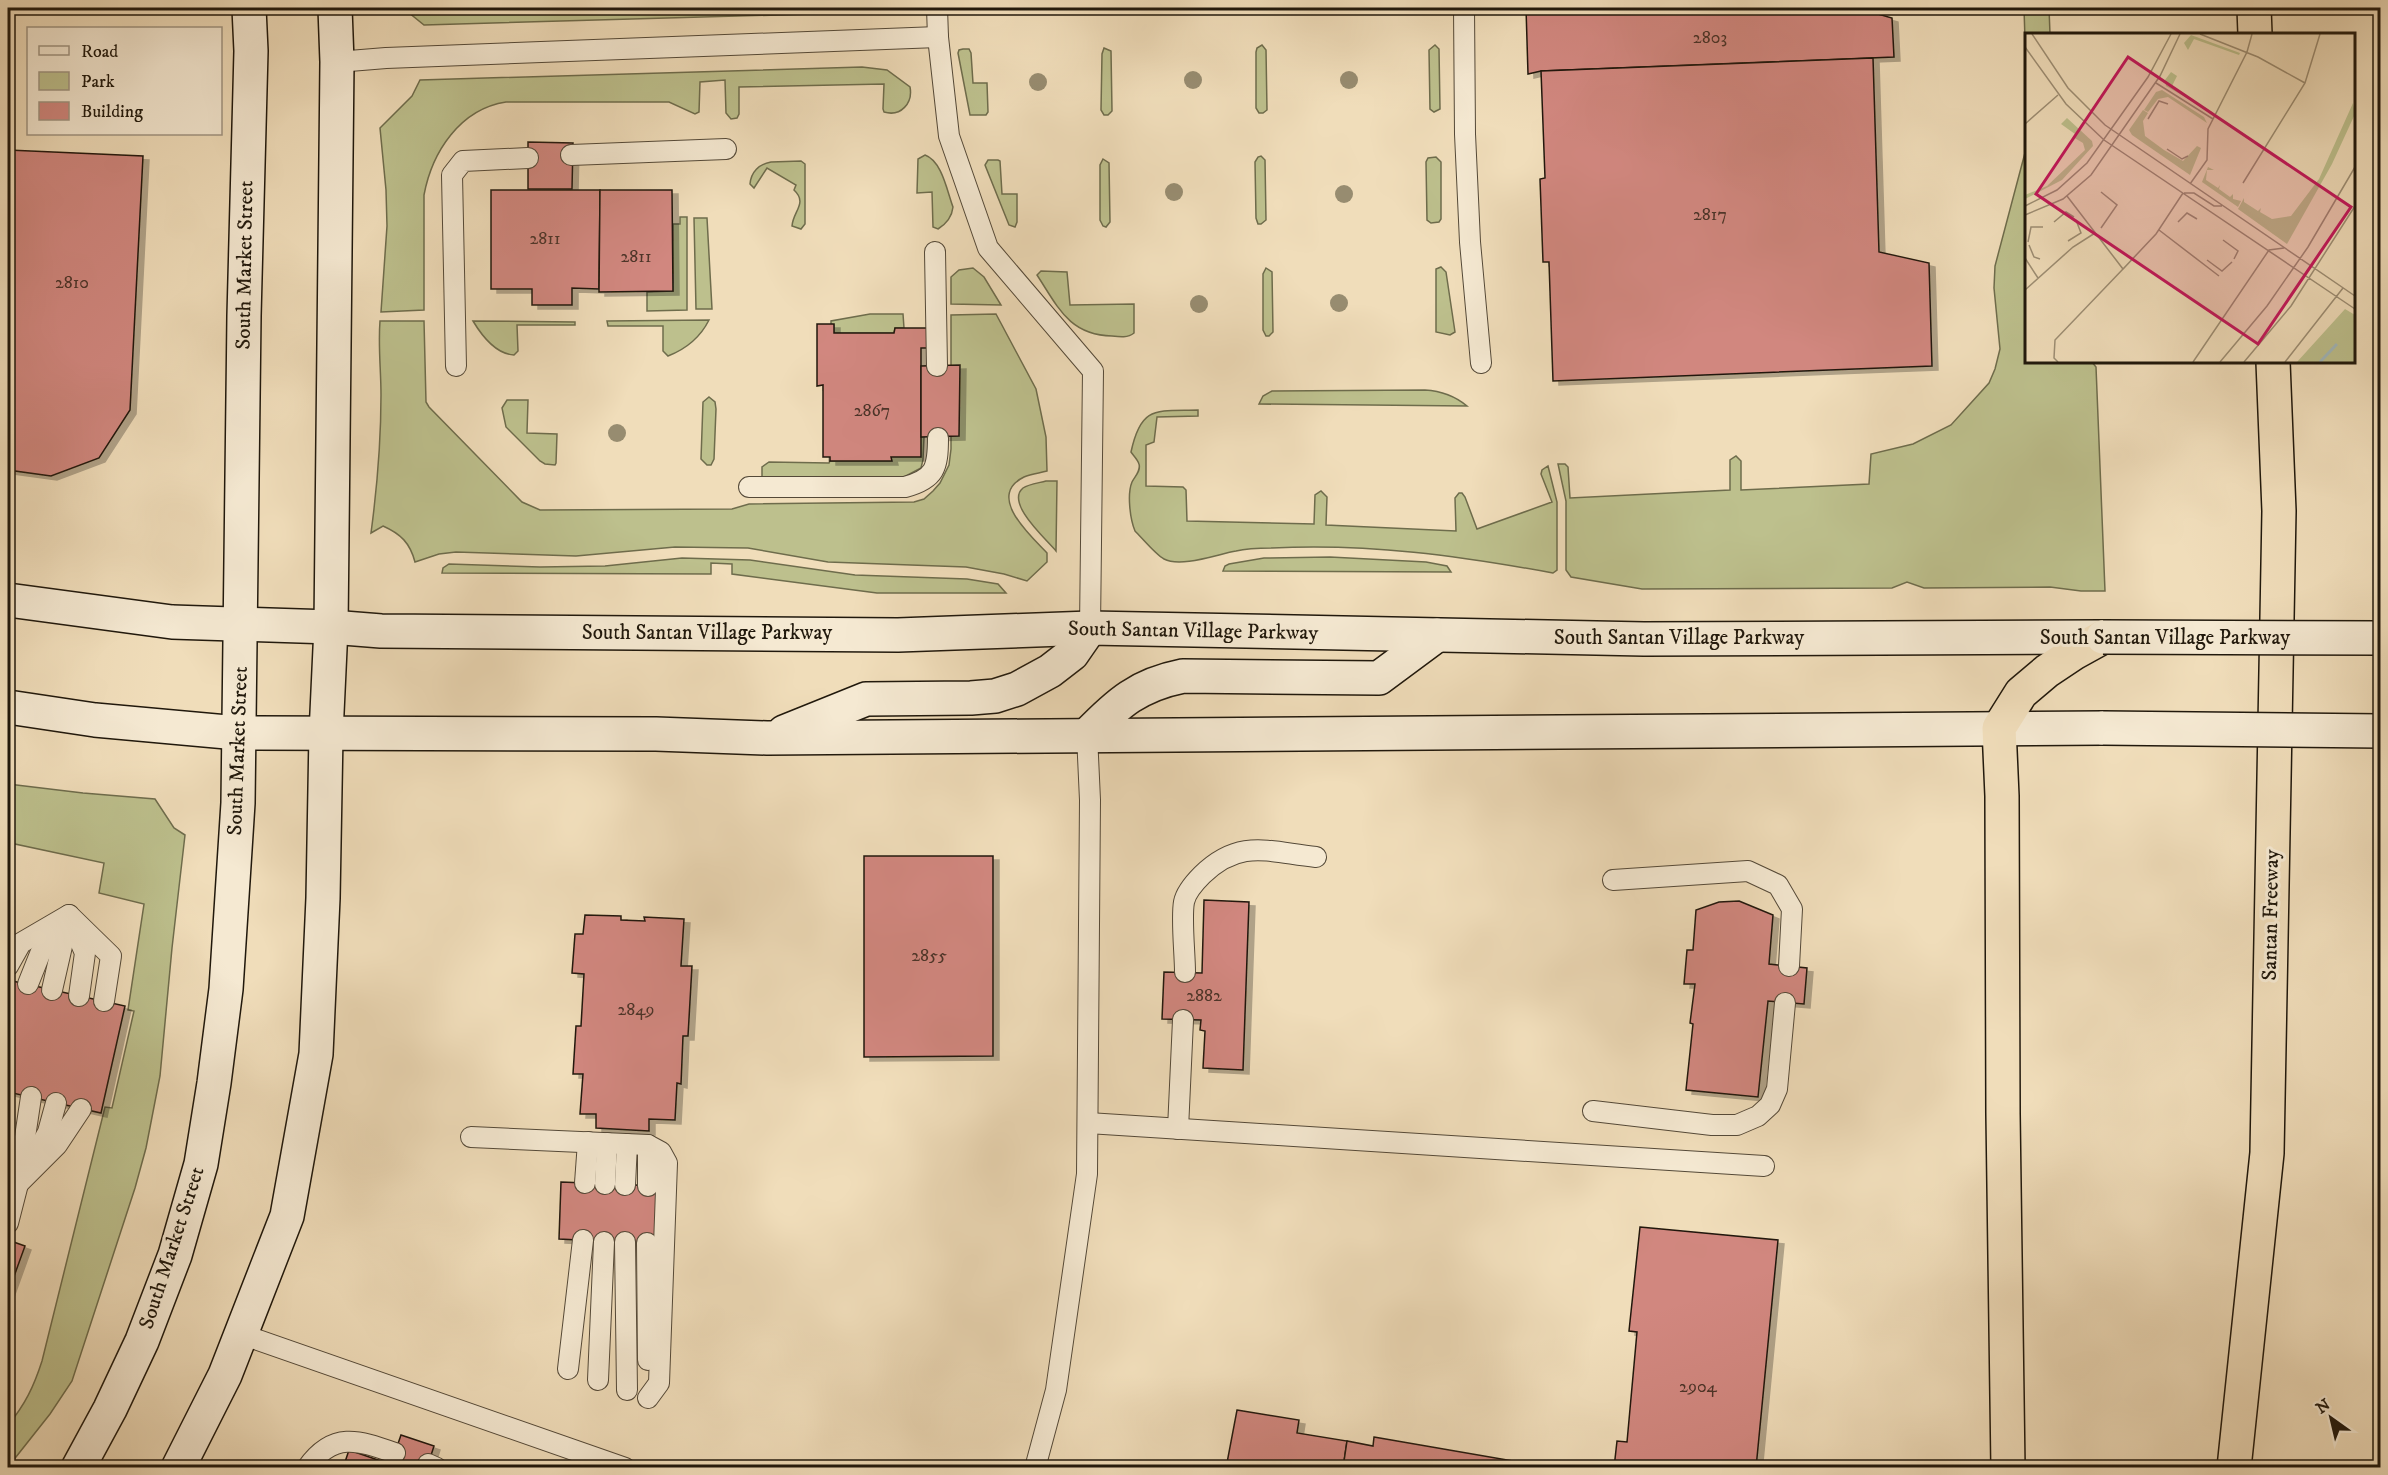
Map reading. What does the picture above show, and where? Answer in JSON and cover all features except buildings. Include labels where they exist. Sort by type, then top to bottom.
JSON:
[{"type":"highway","points":[[2254,8],[2255,33]]},
{"type":"highway","name":"Santan Freeway","points":[[2234,1467],[2267,1153],[2279,512],[2273,363]]},
{"type":"highway","points":[[2008,1467],[2003,1114],[2002,796],[1999,728],[2021,693],[2030,685],[2074,652],[2103,638]]},
{"type":"main road","name":"South Market Street","points":[[78,1467],[110,1409],[142,1341],[175,1256],[201,1164],[226,989],[238,803],[240,548],[251,51],[249,8]]},
{"type":"main road","points":[[178,1467],[225,1375],[287,1216],[316,1054],[331,627],[337,62],[335,8]]},
{"type":"main road","name":"South Santan Village Parkway","points":[[8,600],[172,622],[331,627],[381,631],[886,635],[1090,628],[1644,639],[2380,638]]},
{"type":"main road","points":[[767,738],[866,699],[971,699],[995,696],[1017,689],[1072,654],[1090,628]]},
{"type":"main road","points":[[1088,735],[1120,702],[1162,680],[1182,676],[1379,678],[1437,635]]},
{"type":"main road","points":[[8,707],[95,720],[238,734],[656,734],[767,738],[1999,728],[2380,731]]},
{"type":"lane","points":[[937,8],[949,136],[988,248],[1093,371],[1090,628]]},
{"type":"lane","points":[[1464,8],[1465,134],[1470,242],[1481,363]]},
{"type":"lane","points":[[337,62],[386,58],[938,37]]},
{"type":"lane","points":[[571,155],[726,149]]},
{"type":"lane","points":[[456,366],[452,175],[463,161],[528,158]]},
{"type":"lane","points":[[935,252],[937,366]]},
{"type":"lane","points":[[749,487],[905,487],[921,482],[930,476],[938,455],[938,438]]},
{"type":"lane","points":[[1035,1467],[1056,1390],[1087,1174],[1090,800],[1088,735]]},
{"type":"lane","points":[[1185,972],[1184,902],[1193,884],[1211,867],[1228,855],[1245,849],[1316,857]]},
{"type":"lane","points":[[1613,880],[1748,871],[1778,885],[1792,909],[1789,966]]},
{"type":"lane","points":[[8,966],[21,943],[69,915]]},
{"type":"lane","points":[[28,984],[40,954],[69,915]]},
{"type":"lane","points":[[52,990],[69,915]]},
{"type":"lane","points":[[69,915],[85,953],[79,996]]},
{"type":"lane","points":[[69,915],[111,956],[104,1001]]},
{"type":"lane","points":[[1593,1111],[1712,1125],[1737,1125],[1758,1116],[1770,1105],[1777,1089],[1785,1003]]},
{"type":"lane","points":[[1178,1129],[1183,1020]]},
{"type":"lane","points":[[8,1223],[13,1177],[31,1097]]},
{"type":"lane","points":[[13,1177],[48,1132],[56,1103]]},
{"type":"lane","points":[[13,1177],[57,1145],[81,1109]]},
{"type":"lane","points":[[1088,1123],[1764,1166]]},
{"type":"lane","points":[[471,1137],[648,1145],[661,1152],[667,1163],[659,1383],[648,1398],[647,1243]]},
{"type":"lane","points":[[585,1184],[597,1142]]},
{"type":"lane","points":[[597,1142],[615,1185],[627,1144]]},
{"type":"lane","points":[[648,1145],[648,1186]]},
{"type":"lane","points":[[8,1152],[13,1177]]},
{"type":"lane","points":[[568,1369],[583,1240]]},
{"type":"lane","points":[[597,1380],[604,1242]]},
{"type":"lane","points":[[625,1242],[627,1390]]},
{"type":"lane","points":[[240,1334],[625,1467]]},
{"type":"lane","points":[[307,1467],[327,1446],[342,1442],[361,1441],[395,1453]]},
{"type":"green space","points":[[403,8],[897,8],[882,12],[424,25]]},
{"type":"green space","points":[[2024,8],[2049,8],[2050,33],[2025,33],[2025,40]]},
{"type":"green space","points":[[1262,45],[1266,50],[1267,110],[1259,113],[1256,108],[1256,52],[1257,48]]},
{"type":"green space","points":[[1435,45],[1439,49],[1440,109],[1434,112],[1430,109],[1429,50]]},
{"type":"green space","points":[[1104,48],[1111,51],[1112,111],[1108,115],[1104,115],[1101,110]]},
{"type":"green space","points":[[963,49],[969,49],[971,53],[973,83],[987,83],[988,112],[986,115],[970,115],[958,53]]},
{"type":"green space","points":[[862,67],[887,70],[910,87],[908,103],[900,111],[884,112],[884,84],[739,87],[739,114],[737,118],[731,119],[726,113],[725,80],[700,82],[699,112],[695,114],[669,102],[506,102],[475,113],[462,123],[441,149],[428,179],[424,195],[424,310],[381,312],[387,226],[380,128],[412,96],[420,80]]},
{"type":"green space","points":[[2025,153],[2025,363],[2093,363],[2096,367],[2105,591],[2050,587],[1924,588],[1907,582],[1892,588],[1642,589],[1571,577],[1566,570],[1566,501],[1558,464],[1565,464],[1568,467],[1570,498],[1730,490],[1730,460],[1736,456],[1741,461],[1741,490],[1869,484],[1871,454],[1913,444],[1951,425],[1989,383],[1995,369],[2000,349],[1994,288],[1995,266]]},
{"type":"green space","points":[[925,155],[936,163],[940,170],[953,207],[948,220],[938,229],[933,227],[932,192],[917,193],[918,159]]},
{"type":"green space","points":[[1261,156],[1265,160],[1266,220],[1258,224],[1255,162]]},
{"type":"green space","points":[[1436,157],[1441,162],[1441,219],[1439,222],[1431,223],[1427,220],[1426,162],[1428,158]]},
{"type":"green space","points":[[1103,159],[1109,163],[1110,222],[1106,227],[1100,220],[1100,165]]},
{"type":"green space","points":[[988,160],[1000,161],[1002,194],[1017,194],[1015,227],[1009,225],[985,165]]},
{"type":"green space","points":[[801,161],[805,164],[805,224],[801,229],[792,226],[800,203],[794,190],[796,185],[767,168],[754,188],[750,184],[756,169],[771,162]]},
{"type":"green space","points":[[680,217],[687,217],[687,310],[647,311],[647,292],[673,291],[673,224],[680,224]]},
{"type":"green space","points":[[694,218],[707,218],[712,309],[696,309]]},
{"type":"green space","points":[[1441,267],[1446,272],[1455,332],[1450,335],[1436,332],[1436,269]]},
{"type":"green space","points":[[973,268],[984,277],[1001,305],[951,304],[951,277],[959,270]]},
{"type":"green space","points":[[1266,268],[1272,272],[1273,332],[1269,336],[1266,336],[1263,330],[1263,274]]},
{"type":"green space","points":[[1041,271],[1067,272],[1070,305],[1134,304],[1134,333],[1124,337],[1097,334],[1075,325],[1059,308],[1037,275]]},
{"type":"green space","points":[[870,314],[903,314],[904,328],[895,328],[894,333],[834,333],[834,325],[831,321]]},
{"type":"green space","points":[[996,314],[1036,389],[1046,437],[1047,471],[1024,477],[1013,485],[1009,495],[1015,516],[1047,553],[1047,562],[1027,581],[966,567],[828,562],[748,548],[675,547],[576,556],[456,552],[439,554],[415,562],[407,544],[395,532],[383,526],[371,533],[380,430],[380,321],[424,321],[426,402],[522,502],[540,510],[732,509],[749,504],[914,502],[924,499],[940,483],[949,465],[951,315]]},
{"type":"green space","points":[[709,320],[692,342],[668,356],[663,351],[663,326],[608,326],[607,321]]},
{"type":"green space","points":[[473,321],[575,322],[575,325],[517,325],[518,351],[514,355],[495,348]]},
{"type":"green space","points":[[1425,390],[1448,395],[1467,406],[1259,404],[1263,396],[1272,391]]},
{"type":"green space","points":[[709,397],[715,402],[716,409],[714,459],[711,465],[707,465],[701,459],[703,402]]},
{"type":"green space","points":[[507,400],[528,400],[527,433],[557,434],[555,465],[540,461],[506,427],[502,408]]},
{"type":"green space","points":[[1171,410],[1198,410],[1198,416],[1157,417],[1154,442],[1146,445],[1146,486],[1183,487],[1186,490],[1187,521],[1314,524],[1315,495],[1321,491],[1327,497],[1326,525],[1456,531],[1455,498],[1462,493],[1477,529],[1552,502],[1541,474],[1542,470],[1548,466],[1557,502],[1557,570],[1553,573],[1449,556],[1343,547],[1254,548],[1190,561],[1164,559],[1135,531],[1133,526],[1130,493],[1139,467],[1138,461],[1131,452],[1140,426],[1152,414]]},
{"type":"green space","points":[[924,437],[921,468],[904,477],[893,479],[762,477],[762,467],[769,462],[891,461],[891,457]]},
{"type":"green space","points":[[1046,481],[1057,481],[1056,551],[1029,521],[1019,502],[1019,495],[1023,488]]},
{"type":"green space","points":[[1330,557],[1426,562],[1447,566],[1451,572],[1223,571],[1229,564],[1264,558]]},
{"type":"green space","points":[[682,558],[750,560],[855,575],[967,579],[998,584],[1006,593],[877,593],[732,574],[732,564],[711,563],[711,574],[442,573],[443,568],[449,564],[540,567],[605,566]]},
{"type":"green space","points":[[8,784],[155,799],[174,828],[185,835],[160,1076],[146,1148],[135,1188],[72,1381],[50,1414],[8,1467],[8,1425],[28,1395],[42,1361],[105,1107],[112,1108],[134,1011],[128,1010],[144,904],[99,893],[104,863],[10,843],[8,851]]}]
